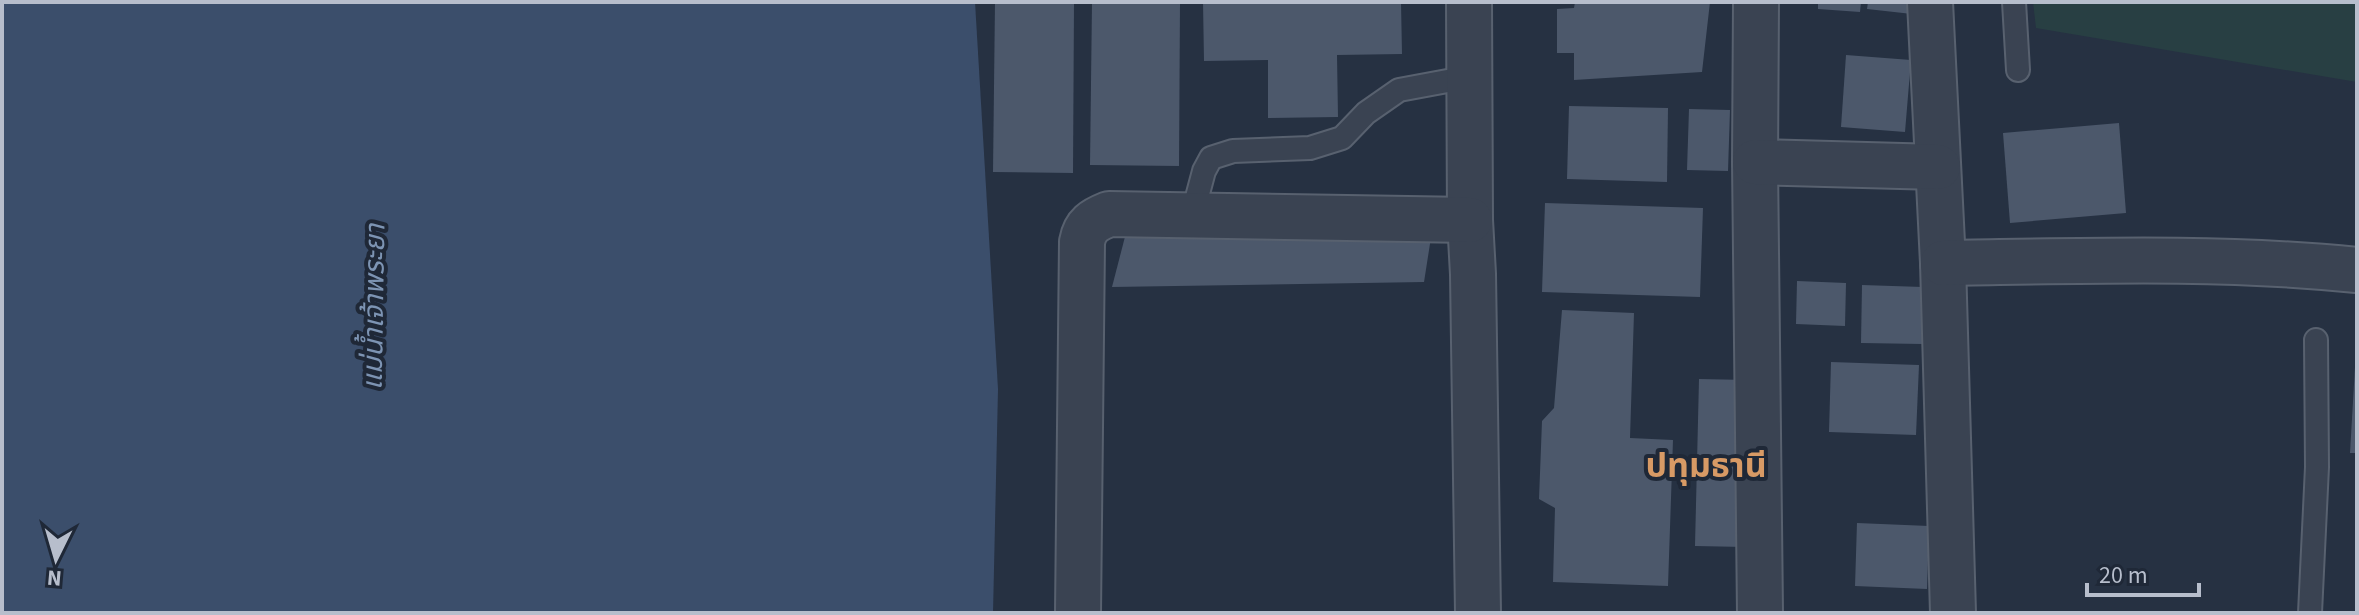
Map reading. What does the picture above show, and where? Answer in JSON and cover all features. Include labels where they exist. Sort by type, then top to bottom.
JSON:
[{"type":"street","points":[[1469,2],[1478,613]]},
{"type":"street","points":[[1756,2],[1760,613]]},
{"type":"street","points":[[1930,2],[1943,263],[1953,613]]},
{"type":"street","points":[[1755,162],[1938,167]]},
{"type":"street","points":[[1078,613],[1084,231],[1094,220],[1109,214],[1470,220]]},
{"type":"street","points":[[1943,263],[2136,260],[2290,263],[2357,270]]},
{"type":"lane","points":[[2014,2],[2018,70]]},
{"type":"lane","points":[[1192,216],[1204,171],[1211,158],[1233,151],[1310,148],[1342,138],[1366,113],[1399,90],[1469,77]]},
{"type":"lane","points":[[2310,613],[2317,467],[2316,340]]},
{"type":"green space","points":[[2033,2],[2357,2],[2357,82],[2036,28]]},
{"type":"water","name":"แม่น้ำเจ้าพระยา","points":[[2,2],[975,2],[998,389],[993,613],[2,613]]},
{"type":"building","points":[[995,2],[1074,2],[1073,173],[993,172]]},
{"type":"building","points":[[1092,2],[1180,2],[1179,166],[1090,165]]},
{"type":"building","points":[[1203,2],[1401,2],[1402,54],[1337,55],[1338,117],[1268,118],[1268,60],[1204,61]]},
{"type":"building","points":[[1575,2],[1710,2],[1702,72],[1574,80],[1574,53],[1557,53],[1557,9],[1574,8]]},
{"type":"building","points":[[1818,2],[1861,2],[1860,12],[1818,9]]},
{"type":"building","points":[[1868,2],[1913,2],[1912,14],[1867,9]]},
{"type":"building","points":[[1846,55],[1911,60],[1905,132],[1841,127]]},
{"type":"building","points":[[1569,106],[1668,108],[1667,182],[1567,179]]},
{"type":"building","points":[[1689,109],[1730,110],[1728,171],[1687,170]]},
{"type":"building","points":[[2119,123],[2126,213],[2010,223],[2003,133]]},
{"type":"building","points":[[1545,203],[1703,208],[1700,297],[1542,292]]},
{"type":"building","points":[[1127,229],[1432,231],[1424,282],[1112,287]]},
{"type":"building","points":[[1797,281],[1846,283],[1845,326],[1796,324]]},
{"type":"building","points":[[1862,285],[1923,287],[1922,344],[1861,343]]},
{"type":"building","points":[[1562,310],[1634,313],[1630,438],[1673,440],[1668,586],[1553,582],[1555,508],[1539,499],[1542,421],[1554,408]]},
{"type":"building","points":[[1831,362],[1919,365],[1916,435],[1829,432]]},
{"type":"building","points":[[2355,367],[2357,453],[2350,453]]},
{"type":"building","points":[[1699,379],[1748,380],[1745,547],[1695,546]]},
{"type":"building","points":[[1857,523],[1929,526],[1927,589],[1855,586]]},
{"type":"district","name":"ปทุมธานี","points":[[1706,465]]}]
